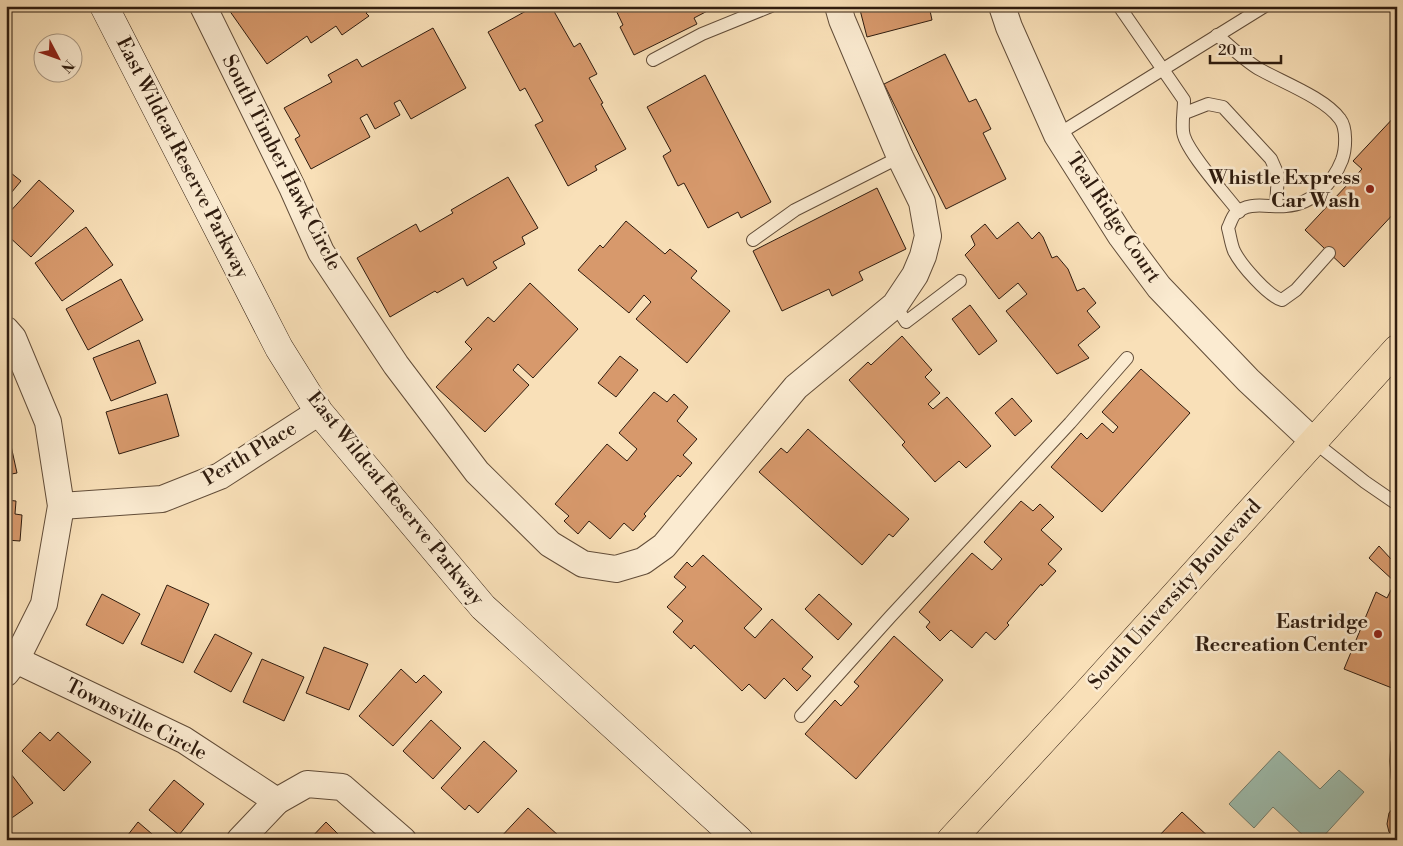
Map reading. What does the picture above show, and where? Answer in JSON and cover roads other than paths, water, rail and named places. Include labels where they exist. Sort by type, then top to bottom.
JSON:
[{"type":"main road","name":"East Wildcat Reserve Parkway","points":[[104,6],[279,348],[319,412],[483,607],[739,840]]},
{"type":"main road","name":"South University Boulevard","points":[[951,840],[1079,702],[1397,349]]},
{"type":"street","name":"South Timber Hawk Circle","points":[[203,6],[292,187],[321,252],[396,365],[477,472],[550,544],[583,564],[616,569],[643,561],[664,546],[796,387],[895,305],[915,275],[923,256],[928,236],[922,202],[900,157],[842,20],[838,6]]},
{"type":"street","name":"Teal Ridge Court","points":[[1002,6],[1009,27],[1058,135],[1121,236],[1159,287],[1248,380],[1313,441]]},
{"type":"street","points":[[6,330],[14,338],[48,422],[61,506],[44,604],[11,667]]},
{"type":"street","name":"Perth Place","points":[[61,506],[162,499],[220,476],[319,412]]},
{"type":"street","name":"Townsville Circle","points":[[11,667],[184,740],[277,801]]},
{"type":"street","points":[[240,840],[277,801],[307,784],[342,787],[403,840]]},
{"type":"lane","points":[[653,60],[702,34],[771,6]]},
{"type":"lane","points":[[1119,6],[1184,100],[1185,113],[1182,133],[1188,147],[1239,212]]},
{"type":"lane","points":[[1058,135],[1264,6]]},
{"type":"lane","points":[[1217,35],[1258,68],[1332,109],[1342,120],[1345,136],[1343,158],[1335,174],[1321,192],[1307,201],[1287,206],[1262,205],[1246,207],[1235,214],[1228,228],[1234,251],[1257,280],[1275,298],[1282,300],[1296,290],[1329,253]]},
{"type":"lane","points":[[1185,113],[1208,104],[1223,107],[1271,159],[1278,175],[1276,206]]},
{"type":"lane","points":[[753,240],[795,210],[900,157]]},
{"type":"lane","points":[[895,305],[906,322],[960,281]]},
{"type":"lane","points":[[801,716],[1070,423],[1127,358]]},
{"type":"lane","points":[[1313,441],[1365,482],[1397,504]]},
{"type":"place","name":"Whistle Express Car Wash","points":[[1370,189]]},
{"type":"place","name":"Eastridge Recreation Center","points":[[1378,634]]}]
